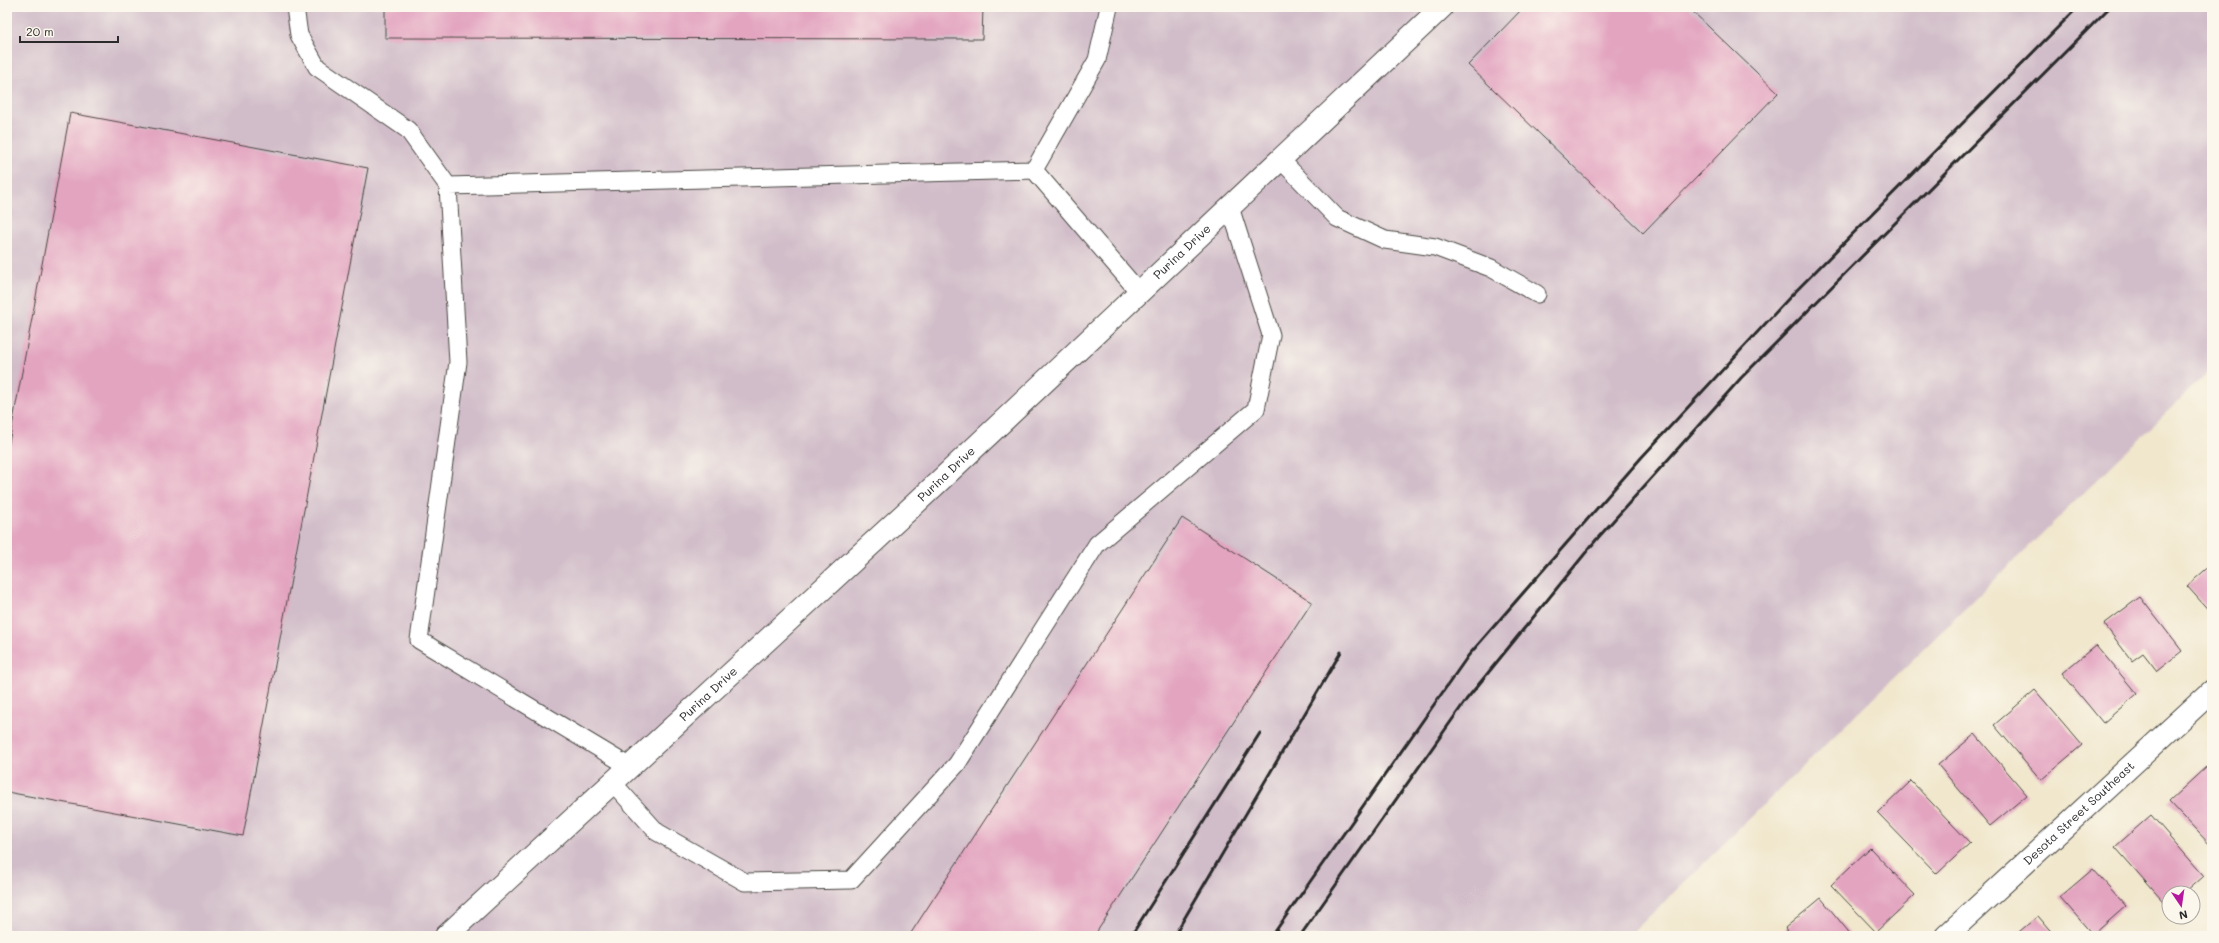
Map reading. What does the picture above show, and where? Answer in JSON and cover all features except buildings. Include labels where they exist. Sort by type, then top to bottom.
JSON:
[{"type":"street","name":"Purina Drive","points":[[453,933],[630,766],[914,504],[1442,7]]},
{"type":"street","name":"Desota Street Southeast","points":[[1946,936],[2212,690]]},
{"type":"lane","points":[[295,7],[299,35],[318,67],[408,130],[448,186],[458,362],[419,640],[630,766]]},
{"type":"lane","points":[[1034,170],[1097,60],[1109,7]]},
{"type":"lane","points":[[1280,159],[1337,218],[1386,240],[1435,247],[1491,268],[1537,294]]},
{"type":"lane","points":[[448,186],[1034,170]]},
{"type":"lane","points":[[1034,170],[1139,292]]},
{"type":"lane","points":[[613,783],[657,832],[745,882],[852,880],[957,764],[1097,544],[1256,408],[1271,335],[1230,207]]},
{"type":"shaded area","points":[[7,7],[2212,7],[2212,368],[1629,936],[7,936]]},
{"type":"railway","points":[[1272,936],[1468,656],[1641,458],[1790,297],[2078,7]]},
{"type":"railway","points":[[1300,936],[1466,700],[1596,540],[1741,378],[2110,7]]},
{"type":"railway","points":[[1174,936],[1341,652]]},
{"type":"railway","points":[[1131,936],[1260,733]]}]
